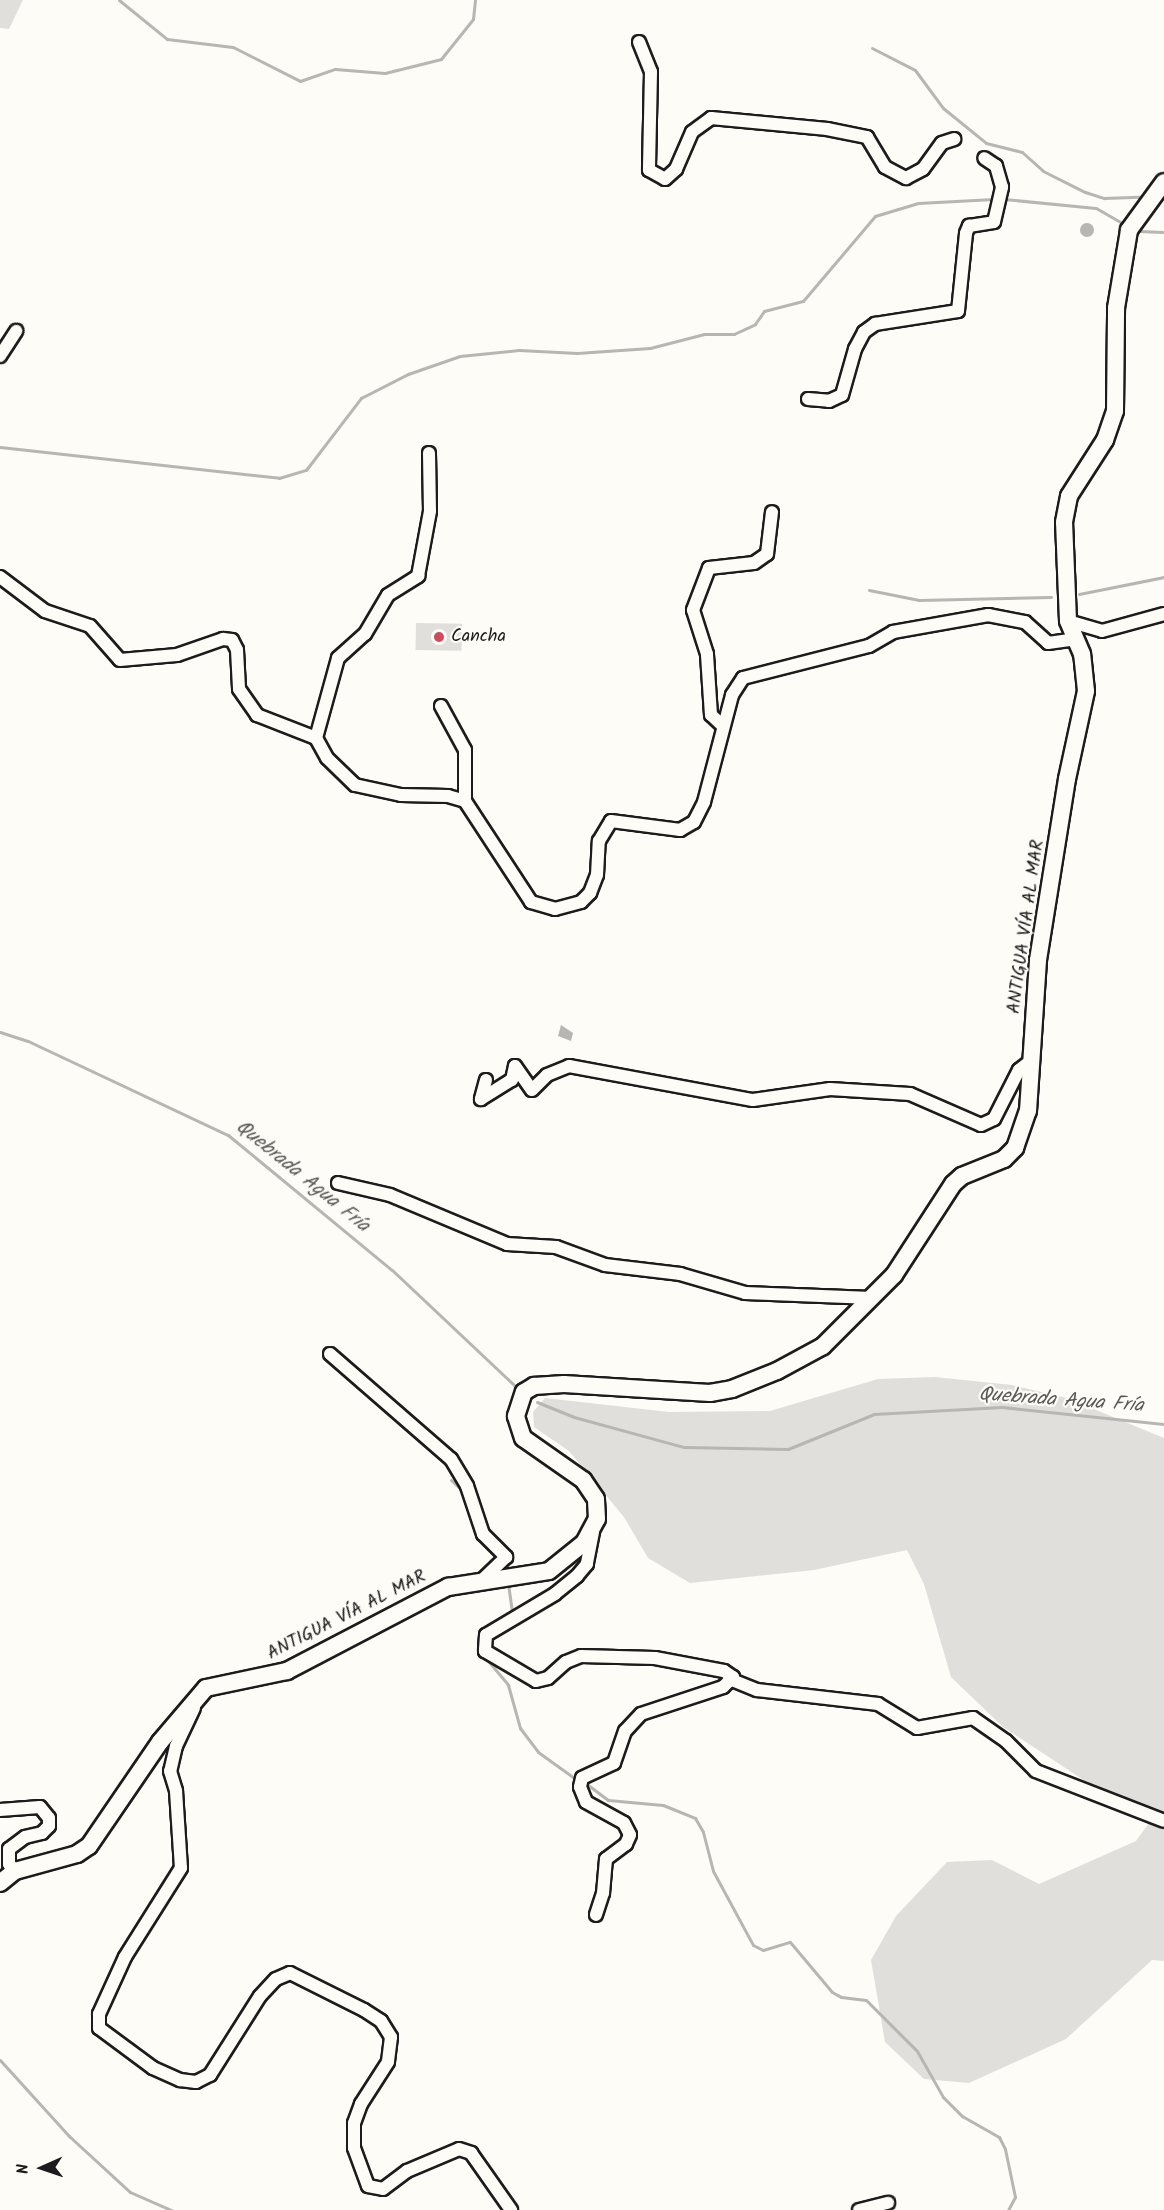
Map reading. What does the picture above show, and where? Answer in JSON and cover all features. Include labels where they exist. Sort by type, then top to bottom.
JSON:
[{"type":"main road","name":"ANTIGUA VÍA AL MAR","points":[[202,1691],[214,1684],[253,1680],[287,1671],[448,1587],[549,1571],[592,1532],[598,1507],[589,1487],[537,1451],[518,1430],[516,1416],[524,1392],[534,1386],[564,1384],[690,1394],[732,1389],[777,1371],[823,1346],[872,1298],[917,1244],[953,1184],[962,1176],[1004,1159],[1015,1148],[1028,1111],[1038,960],[1067,779],[1086,691],[1083,654],[1068,621],[1064,522],[1069,496],[1105,440],[1115,411],[1116,308],[1124,248],[1129,230],[1164,182]]},
{"type":"main road","points":[[0,1883],[15,1871],[77,1854],[89,1846],[160,1742],[202,1691]]},
{"type":"street","points":[[639,42],[651,72],[649,170],[665,179],[676,169],[692,132],[711,118],[827,129],[867,137],[885,167],[906,178],[923,169],[942,143],[954,139]]},
{"type":"street","points":[[808,399],[829,401],[842,395],[855,349],[864,332],[875,324],[958,311],[966,233],[969,226],[994,222],[1002,187],[996,166],[984,158]]},
{"type":"street","points":[[0,356],[16,331]]},
{"type":"street","points":[[316,738],[338,658],[365,634],[388,595],[418,576],[430,511],[429,453]]},
{"type":"street","points":[[723,726],[711,715],[707,654],[693,610],[709,568],[754,562],[767,554],[772,512]]},
{"type":"street","points":[[2,582],[45,611],[90,626],[120,660],[177,655],[223,639],[232,640],[237,650],[239,689],[248,707],[256,715],[316,738],[327,758],[355,785],[401,795],[448,796],[465,801]]},
{"type":"street","points":[[1068,621],[1102,631],[1164,614]]},
{"type":"street","points":[[441,706],[465,750],[465,801],[531,902],[545,908],[574,905],[586,898],[594,887],[599,841],[611,822],[680,830],[694,822],[704,802],[732,696],[742,678],[868,646],[893,632],[1005,616],[1025,622],[1048,643],[1077,639]]},
{"type":"street","points":[[486,1080],[481,1099],[506,1086],[515,1066],[532,1090],[548,1075],[569,1066],[753,1100],[830,1089],[910,1094],[932,1101],[981,1125],[994,1119],[1018,1070],[1033,1059]]},
{"type":"street","points":[[338,1183],[390,1195],[507,1244],[556,1247],[604,1265],[680,1274],[745,1293],[872,1298]]},
{"type":"street","points":[[330,1354],[452,1459],[467,1486],[483,1534],[506,1557],[482,1580]]},
{"type":"street","points":[[592,1532],[587,1564],[577,1576],[555,1594],[486,1635],[485,1651],[536,1681],[548,1678],[566,1662],[581,1656],[655,1658],[728,1672],[732,1680],[757,1690],[878,1704],[917,1728],[973,1718],[1006,1741],[1035,1771],[1164,1821]]},
{"type":"street","points":[[596,1915],[603,1893],[606,1859],[626,1844],[629,1831],[624,1822],[586,1802],[580,1787],[582,1778],[614,1763],[625,1731],[641,1714],[723,1687],[732,1680]]},
{"type":"street","points":[[202,1691],[171,1761],[181,1868],[125,1957],[99,2014],[99,2028],[153,2068],[180,2080],[196,2082],[210,2075],[260,1996],[290,1973],[364,2010],[381,2021],[391,2037],[388,2062],[361,2104],[354,2123],[354,2148],[368,2186],[383,2189],[407,2171],[459,2149],[471,2153],[511,2210]]},
{"type":"street","points":[[0,1810],[40,1807],[49,1818],[49,1826],[42,1833],[18,1841],[9,1849],[9,1864],[15,1871]]},
{"type":"street","points":[[859,2210],[888,2203]]},
{"type":"shaded area","points":[[0,0],[23,0],[9,29],[0,28]]},
{"type":"shaded area","points":[[1084,223],[1090,223],[1094,230],[1090,237],[1084,237],[1080,233],[1080,227]]},
{"type":"shaded area","name":"Cancha","points":[[416,623],[462,624],[462,651],[416,650]]},
{"type":"shaded area","points":[[561,1025],[573,1033],[571,1041],[558,1036]]},
{"type":"shaded area","points":[[935,1377],[1012,1385],[1067,1398],[1164,1438],[1164,1961],[1152,1960],[1066,2039],[969,2083],[924,2079],[885,2042],[871,1960],[896,1916],[947,1862],[992,1860],[1039,1884],[1136,1841],[1149,1823],[1003,1727],[951,1677],[924,1584],[907,1550],[814,1570],[690,1583],[648,1558],[624,1517],[569,1451],[534,1427],[533,1412],[545,1398],[669,1412],[770,1411],[878,1379]]},
{"type":"waterway","points":[[119,0],[167,39],[233,47],[300,81],[335,69],[385,73],[441,59],[473,19],[475,0]]},
{"type":"waterway","points":[[872,48],[915,70],[943,108],[986,143],[1022,152],[1043,171],[1085,192],[1104,198],[1139,197]]},
{"type":"waterway","points":[[0,447],[279,478],[306,470],[361,398],[408,374],[460,356],[519,350],[577,353],[650,348],[704,334],[734,334],[755,324],[764,311],[803,301],[875,216],[918,203],[994,199]]},
{"type":"waterway","points":[[1004,199],[1096,208],[1124,224]]},
{"type":"waterway","points":[[1138,231],[1164,232]]},
{"type":"waterway","points":[[1079,594],[1164,577]]},
{"type":"waterway","points":[[869,590],[919,600],[1051,597]]},
{"type":"waterway","name":"Quebrada Agua Fría","points":[[0,1032],[28,1041],[228,1135],[392,1270],[515,1386]]},
{"type":"waterway","name":"Quebrada Agua Fría","points":[[537,1402],[574,1417],[684,1447],[788,1449],[874,1414],[1002,1407],[1164,1424]]},
{"type":"waterway","points":[[451,1480],[463,1491]]},
{"type":"waterway","points":[[486,1629],[512,1612],[508,1585]]},
{"type":"waterway","points":[[480,1648],[482,1634]]},
{"type":"waterway","points":[[484,1656],[508,1685],[520,1728],[538,1752],[577,1780]]},
{"type":"waterway","points":[[584,1782],[608,1800],[663,1805],[695,1818],[703,1832],[713,1871],[753,1945],[763,1950],[790,1942],[832,1992],[841,1997],[866,2000],[917,2051],[943,2097],[962,2116],[999,2137],[1005,2149],[1015,2197],[1008,2210]]},
{"type":"waterway","points":[[0,2060],[69,2136],[130,2192],[171,2210]]},
{"type":"place","name":"Cancha","points":[[439,637]]}]
